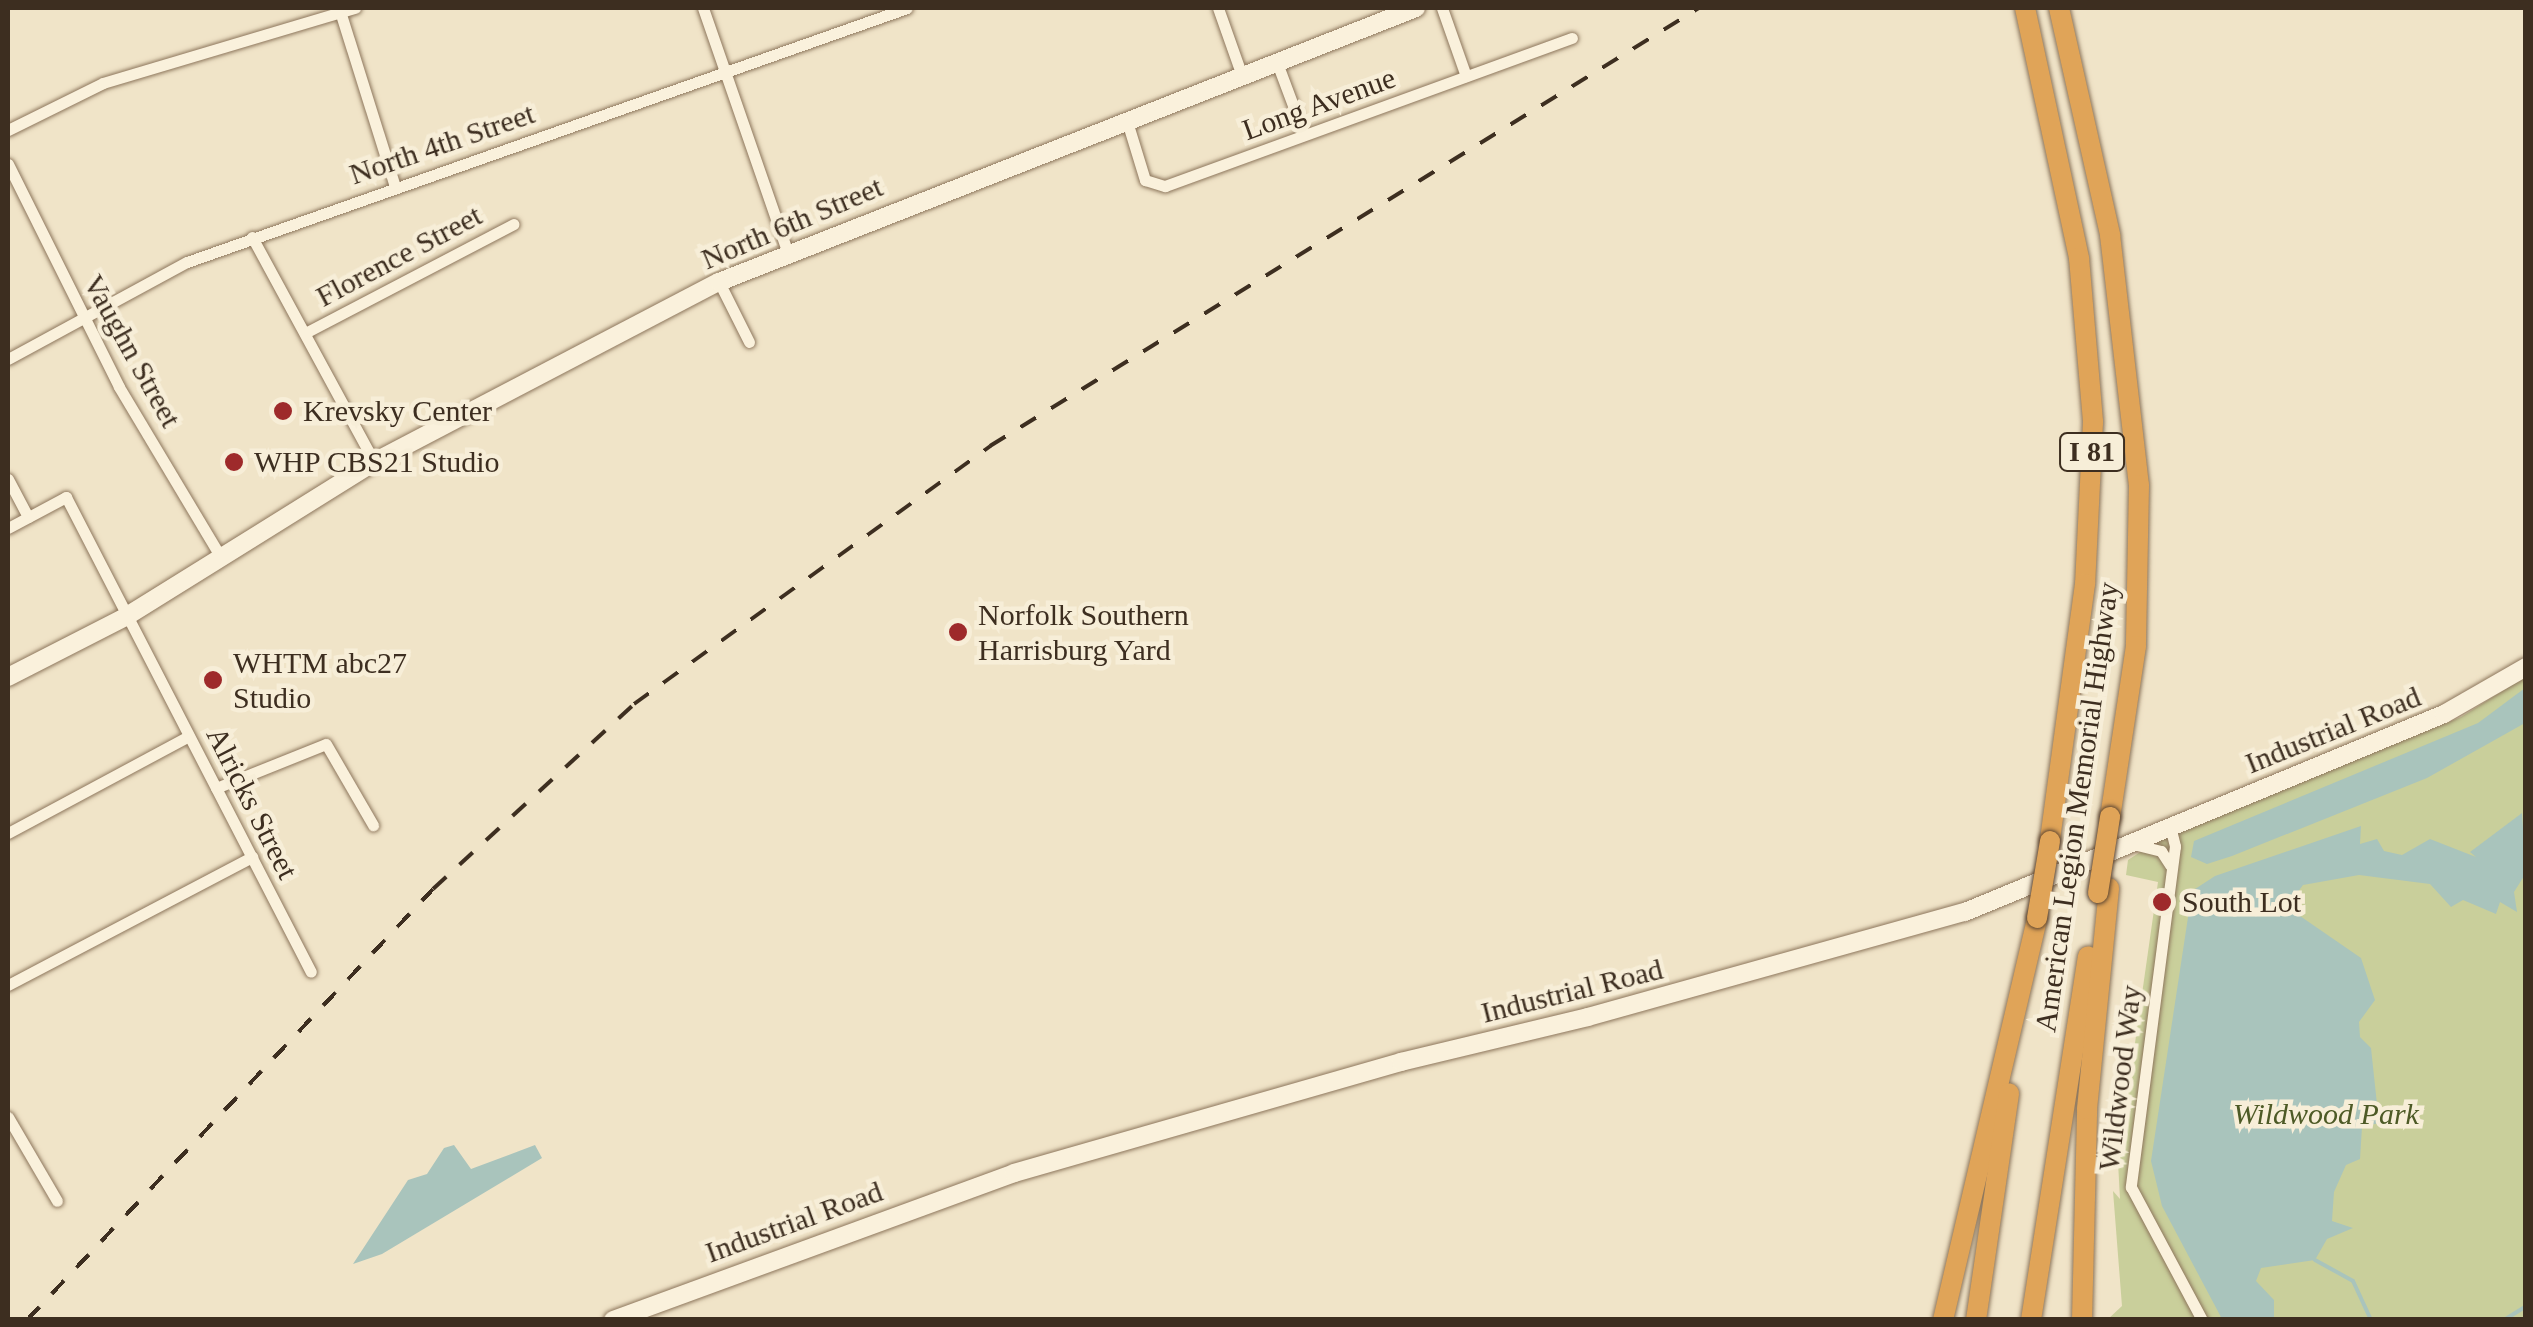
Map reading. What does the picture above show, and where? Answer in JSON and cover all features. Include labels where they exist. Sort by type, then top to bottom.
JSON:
[{"type":"highway","name":"American Legion Memorial Highway","points":[[1976,1320],[2086,584],[2093,422],[2079,258],[2025,8]]},
{"type":"highway","name":"American Legion Memorial Highway","points":[[2031,1320],[2104,890],[2136,646],[2139,485],[2124,320],[2059,8]]},
{"type":"highway","points":[[2082,1320],[2087,1109],[2104,890]]},
{"type":"highway","points":[[1942,1320],[2037,918]]},
{"type":"street","points":[[8,130],[103,83],[355,8]]},
{"type":"street","points":[[703,8],[786,251]]},
{"type":"street","name":"North 4th Street","points":[[8,359],[187,262],[906,8]]},
{"type":"street","points":[[1218,8],[1241,73]]},
{"type":"street","name":"North 6th Street","points":[[8,678],[127,616],[374,462],[719,282],[786,251],[1416,8]]},
{"type":"street","points":[[1442,8],[1466,76]]},
{"type":"street","points":[[340,10],[396,187]]},
{"type":"street","name":"Long Avenue","points":[[1126,118],[1145,180],[1158,187],[1572,38]]},
{"type":"street","points":[[1276,60],[1304,135]]},
{"type":"street","name":"Vaughn Street","points":[[8,164],[84,320],[222,559]]},
{"type":"street","name":"Florence Street","points":[[307,332],[514,224]]},
{"type":"street","points":[[252,237],[307,332],[374,462]]},
{"type":"street","points":[[719,282],[750,342]]},
{"type":"street","points":[[8,479],[28,517],[8,528]]},
{"type":"street","name":"Alricks Street","points":[[28,517],[66,497],[310,972]]},
{"type":"street","name":"Industrial Road","points":[[613,1320],[1014,1174],[1965,912],[2444,714],[2526,667]]},
{"type":"street","points":[[8,833],[189,736]]},
{"type":"street","points":[[216,788],[326,744],[373,825]]},
{"type":"street","name":"Wildwood Way","points":[[2170,826],[2172,872],[2130,1182],[2138,1208],[2202,1320]]},
{"type":"street","points":[[2129,843],[2161,850],[2172,872]]},
{"type":"street","points":[[8,985],[252,857]]},
{"type":"street","points":[[8,1117],[11,1134],[56,1201]]},
{"type":"green space","name":"Wildwood Park","points":[[2525,677],[2525,1319],[2107,1320],[2122,1306],[2113,1191],[2120,1199],[2118,1162],[2158,882],[2126,875],[2128,860],[2157,841],[2461,717]]},
{"type":"water","points":[[2525,688],[2525,723],[2427,778],[2232,856],[2207,864],[2191,857],[2194,841],[2478,723]]},
{"type":"water","points":[[2522,813],[2526,873],[2514,892],[2517,912],[2500,902],[2496,914],[2463,900],[2451,907],[2430,884],[2359,875],[2303,885],[2292,900],[2300,916],[2361,958],[2375,1000],[2359,1022],[2360,1037],[2371,1048],[2379,1123],[2362,1127],[2360,1159],[2346,1165],[2334,1192],[2332,1221],[2353,1228],[2327,1239],[2315,1260],[2261,1268],[2256,1281],[2274,1300],[2274,1319],[2222,1319],[2162,1206],[2151,1161],[2192,891],[2215,876],[2361,826],[2360,844],[2377,839],[2384,851],[2402,855],[2430,839],[2476,857],[2470,852]]},
{"type":"water","points":[[454,1145],[471,1169],[535,1145],[542,1158],[382,1254],[353,1264],[408,1180],[427,1174],[444,1148]]},
{"type":"waterway","points":[[2315,1260],[2353,1281],[2371,1320]]},
{"type":"waterway","points":[[2504,1320],[2526,1306]]},
{"type":"railway","points":[[27,1320],[433,889],[634,704],[990,446],[1699,8]]},
{"type":"place","name":"Krevsky Center","points":[[283,411]]},
{"type":"place","name":"WHP CBS21 Studio","points":[[234,462]]},
{"type":"place","name":"Norfolk Southern Harrisburg Yard","points":[[958,632]]},
{"type":"place","name":"WHTM abc27 Studio","points":[[213,680]]},
{"type":"place","name":"South Lot","points":[[2162,902]]}]
